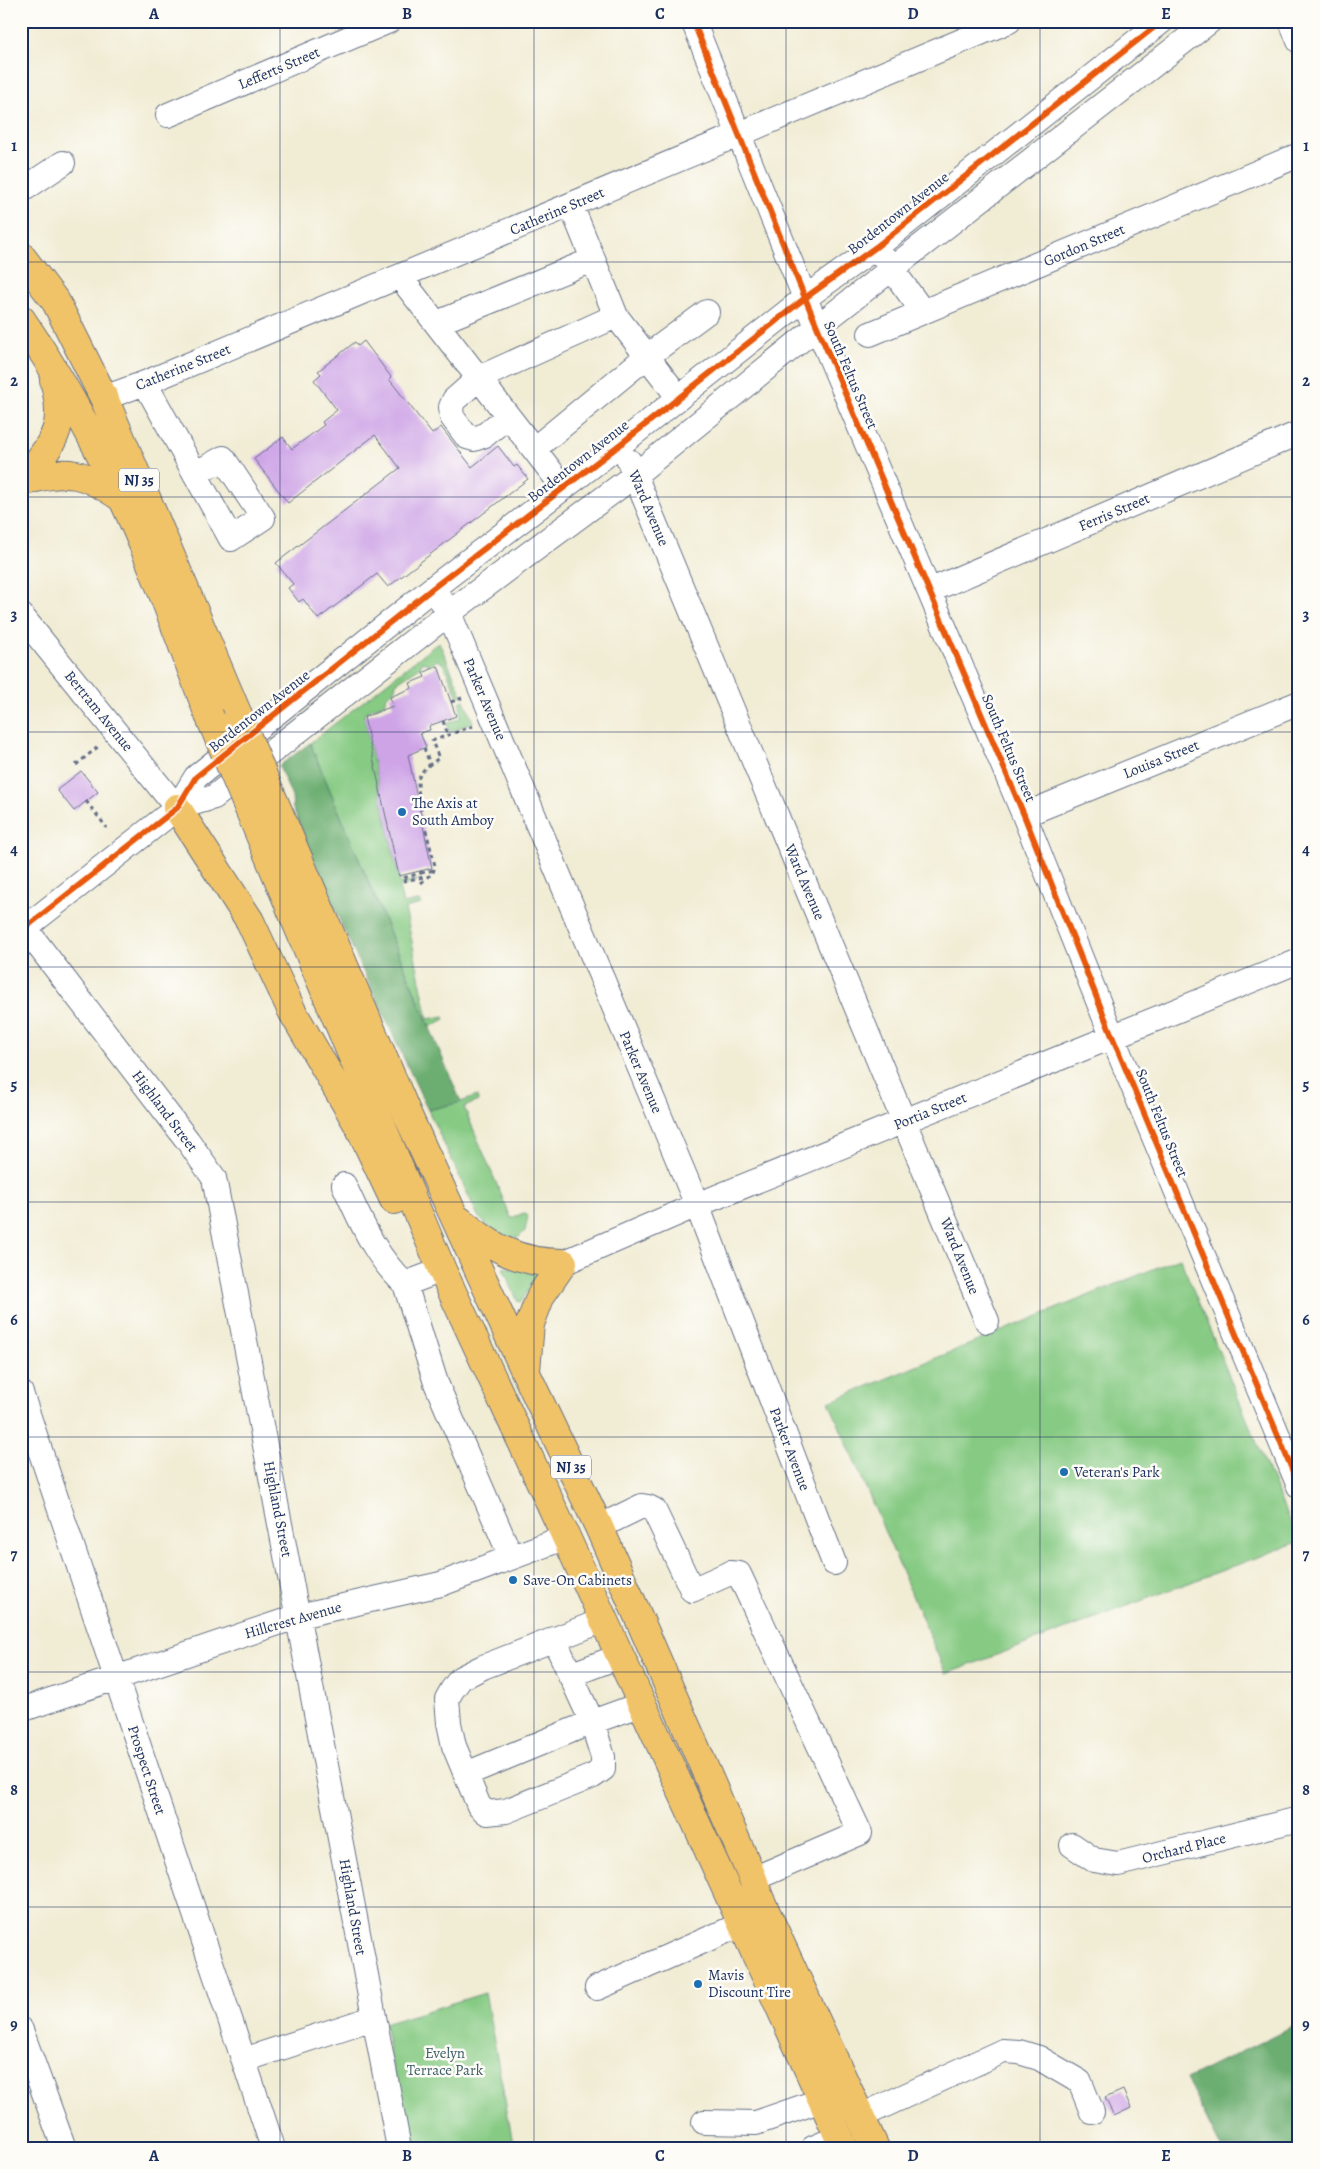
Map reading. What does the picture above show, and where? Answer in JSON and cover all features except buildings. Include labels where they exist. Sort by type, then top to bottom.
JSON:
[{"type":"highway","name":"NJ 35","points":[[21,256],[56,302],[104,398],[408,1116],[599,1527],[753,1879],[759,1897],[875,2148]]},
{"type":"highway","name":"NJ 35","points":[[21,319],[48,359],[92,437],[123,499],[209,715],[442,1270],[604,1620],[841,2142]]},
{"type":"highway","points":[[22,482],[56,436],[60,419],[59,398],[48,359]]},
{"type":"highway","points":[[22,482],[45,475],[85,476],[97,481],[123,499]]},
{"type":"highway","points":[[177,808],[250,921],[292,1011],[360,1128],[398,1207],[442,1270]]},
{"type":"highway","points":[[455,1217],[485,1242],[511,1254],[540,1263],[563,1264]]},
{"type":"highway","points":[[526,1373],[530,1324],[541,1295],[563,1264]]},
{"type":"street","name":"Lefferts Street","points":[[168,115],[389,21]]},
{"type":"street","name":"South Feltus Street","points":[[693,21],[805,298],[1024,815],[1112,1036],[1299,1486]]},
{"type":"street","name":"Catherine Street","points":[[104,398],[145,383],[1009,21]]},
{"type":"street","name":"Bordentown Avenue","points":[[23,930],[177,808],[196,777],[316,681],[433,588],[622,444],[805,298],[876,247],[1162,21]]},
{"type":"street","name":"Bordentown Avenue","points":[[177,808],[214,796],[449,613],[635,475],[817,327],[1210,21]]},
{"type":"street","points":[[1291,21],[1299,41]]},
{"type":"street","name":"Gordon Street","points":[[870,334],[1299,155]]},
{"type":"street","points":[[25,182],[63,163]]},
{"type":"street","points":[[571,205],[616,316],[679,398]]},
{"type":"street","points":[[876,247],[923,312]]},
{"type":"street","points":[[437,324],[592,260]]},
{"type":"street","points":[[400,276],[564,488]]},
{"type":"street","points":[[534,449],[646,357],[707,312]]},
{"type":"street","points":[[508,416],[485,435],[474,439],[467,437],[457,424],[452,417],[451,407],[454,400],[480,378],[616,316]]},
{"type":"street","points":[[145,383],[195,474]]},
{"type":"street","name":"Ferris Street","points":[[929,591],[1299,434]]},
{"type":"street","name":"Ward Avenue","points":[[622,444],[987,1321]]},
{"type":"street","name":"Parker Avenue","points":[[433,588],[449,613],[697,1205],[834,1563]]},
{"type":"street","name":"Bertram Avenue","points":[[21,615],[177,808]]},
{"type":"street","points":[[316,681],[327,707]]},
{"type":"street","name":"Louisa Street","points":[[1024,815],[1299,702]]},
{"type":"street","name":"Highland Street","points":[[23,930],[188,1140],[214,1178],[399,2148]]},
{"type":"street","name":"Portia Street","points":[[563,1264],[697,1205],[1299,961]]},
{"type":"street","points":[[344,1185],[375,1249],[390,1270],[405,1284],[436,1383],[510,1557]]},
{"type":"street","points":[[405,1284],[442,1270]]},
{"type":"street","name":"Prospect Street","points":[[21,1392],[274,2148]]},
{"type":"street","points":[[599,1527],[642,1506],[648,1506],[654,1510],[692,1590],[730,1573],[738,1574],[860,1833],[753,1879]]},
{"type":"street","name":"Hillcrest Avenue","points":[[21,1710],[299,1616],[441,1584],[566,1537]]},
{"type":"street","points":[[554,1639],[592,1722],[602,1757],[603,1769],[593,1776],[506,1811],[487,1813],[479,1806],[454,1746],[449,1723],[448,1698],[452,1690],[461,1678],[554,1639],[604,1620]]},
{"type":"street","points":[[570,1675],[620,1656]]},
{"type":"street","points":[[466,1774],[592,1722],[642,1704]]},
{"type":"street","name":"Orchard Place","points":[[1072,1845],[1094,1860],[1118,1864],[1299,1819]]},
{"type":"street","points":[[597,1988],[742,1924]]},
{"type":"street","points":[[244,2060],[373,2018]]},
{"type":"street","points":[[21,2030],[64,2148]]},
{"type":"street","points":[[861,2116],[1003,2051],[1019,2052],[1039,2058],[1080,2082],[1092,2112]]},
{"type":"street","points":[[704,2122],[756,2123],[822,2100]]},
{"type":"street","points":[[813,2148],[841,2142]]},
{"type":"path","points":[[451,702],[465,697]]},
{"type":"path","points":[[443,721],[448,735]]},
{"type":"path","points":[[435,870],[418,792],[419,777],[430,764],[439,758],[432,741],[476,725]]},
{"type":"path","points":[[76,764],[99,746]]},
{"type":"path","points":[[424,748],[430,764]]},
{"type":"path","points":[[86,801],[107,828]]},
{"type":"path","points":[[430,876],[403,881],[403,878],[420,872],[435,870]]},
{"type":"path","points":[[422,883],[435,870]]},
{"type":"green space","points":[[439,642],[462,695],[458,697],[444,664],[437,660],[432,665],[422,662],[420,667],[396,683],[395,689],[387,696],[384,704],[366,712],[364,716],[400,883],[418,880],[399,887],[403,904],[421,902],[421,904],[405,908],[428,1019],[444,1016],[445,1019],[430,1027],[310,743]]},
{"type":"green space","points":[[464,700],[473,722],[450,732],[447,724],[461,717],[460,702]]},
{"type":"green space","points":[[310,743],[461,1102],[428,1110],[343,928],[293,809],[292,797],[279,766]]},
{"type":"green space","points":[[477,1096],[478,1101],[464,1107],[511,1218],[524,1213],[528,1216],[525,1231],[519,1237],[507,1237],[496,1232],[478,1216],[428,1110]]},
{"type":"green space","name":"Veteran's Park","points":[[1180,1258],[1298,1542],[946,1674],[829,1402]]},
{"type":"green space","points":[[506,1267],[537,1274],[522,1301],[518,1302],[503,1268]]},
{"type":"green space","name":"Evelyn Terrace Park","points":[[485,1993],[514,2148],[408,2148],[384,2024]]},
{"type":"green space","points":[[1299,2024],[1299,2148],[1221,2148],[1186,2079]]},
{"type":"cycle path","points":[[693,21],[805,298],[1024,815],[1112,1036],[1299,1486]]},
{"type":"cycle path","points":[[21,931],[177,808],[196,777],[211,765],[433,588],[622,443],[805,298],[876,247],[1162,21]]},
{"type":"place","name":"The Axis at South Amboy","points":[[402,812]]},
{"type":"place","name":"Veteran's Park","points":[[1064,1472]]},
{"type":"place","name":"Save-On Cabinets","points":[[513,1580]]},
{"type":"place","name":"Mavis Discount Tire","points":[[698,1984]]}]
